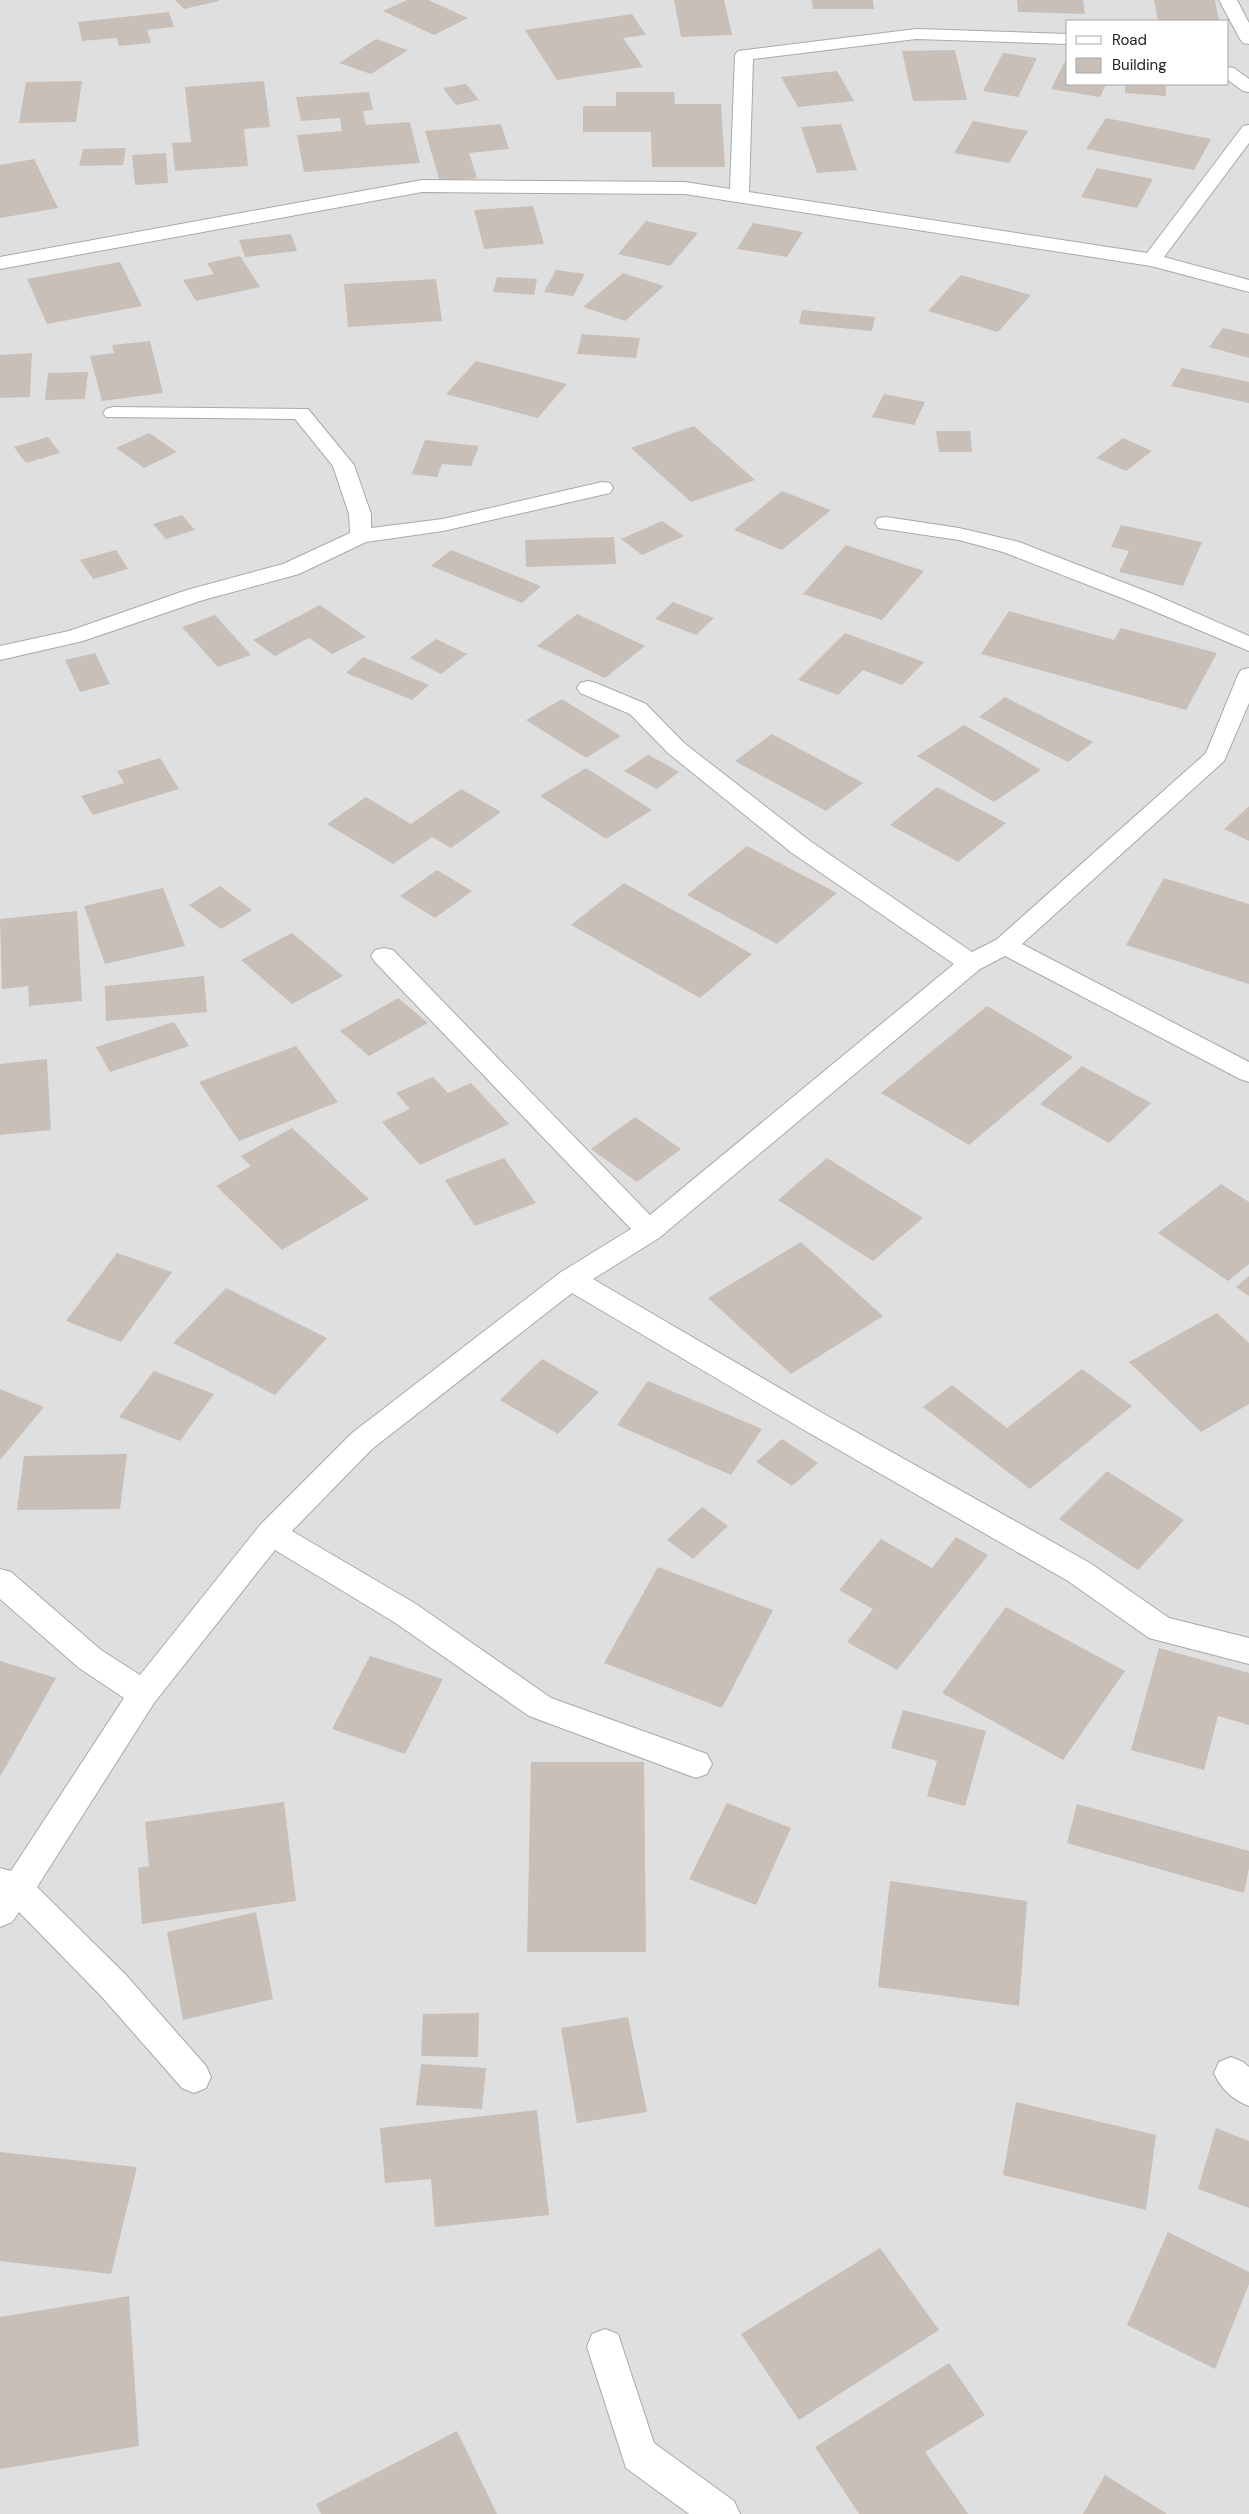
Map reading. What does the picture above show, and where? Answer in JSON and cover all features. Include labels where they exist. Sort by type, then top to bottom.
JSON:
[{"type":"street","points":[[1228,0],[1249,39]]},
{"type":"street","points":[[738,196],[744,55],[916,34],[1066,39]]},
{"type":"street","points":[[1229,73],[1249,87]]},
{"type":"street","points":[[1152,260],[1249,130]]},
{"type":"street","points":[[0,262],[422,186],[685,188],[1152,260],[1249,286]]},
{"type":"street","points":[[113,413],[301,413],[343,465],[360,514],[361,536]]},
{"type":"street","points":[[0,653],[75,636],[195,595],[291,569],[361,536],[443,525],[602,488]]},
{"type":"street","points":[[886,522],[959,534],[1011,547],[1145,599],[1249,644]]},
{"type":"street","points":[[194,2077],[114,1986],[6,1894],[143,1694],[271,1533],[362,1441],[571,1279],[649,1231],[971,963],[1005,946],[1216,756],[1249,675]]},
{"type":"street","points":[[588,688],[638,709],[676,748],[801,847],[971,963]]},
{"type":"street","points":[[1005,946],[1249,1073]]},
{"type":"street","points":[[384,956],[649,1231]]},
{"type":"street","points":[[571,1279],[814,1422],[1079,1572],[1160,1629],[1249,1651]]},
{"type":"street","points":[[271,1533],[406,1613],[540,1707],[696,1764]]},
{"type":"street","points":[[0,1581],[90,1659],[143,1694]]},
{"type":"street","points":[[605,2347],[639,2455],[721,2514]]},
{"type":"shaded area","points":[[0,0],[1249,0],[1249,2514],[0,2514]]},
{"type":"building","points":[[175,0],[219,0],[219,1],[184,9]]},
{"type":"building","points":[[407,0],[428,0],[468,18],[434,35],[383,11]]},
{"type":"building","points":[[674,0],[724,0],[732,35],[681,37]]},
{"type":"building","points":[[812,0],[873,0],[874,9],[813,9]]},
{"type":"building","points":[[1017,0],[1083,0],[1085,14],[1018,12]]},
{"type":"building","points":[[1154,0],[1215,0],[1219,20],[1158,20]]},
{"type":"building","points":[[169,12],[174,27],[147,30],[151,43],[119,46],[117,38],[82,41],[78,22]]},
{"type":"building","points":[[632,14],[646,35],[623,38],[643,67],[557,80],[525,30]]},
{"type":"building","points":[[376,39],[408,50],[371,74],[339,63]]},
{"type":"building","points":[[955,50],[967,100],[913,101],[902,51]]},
{"type":"building","points":[[1003,53],[1037,58],[1018,97],[983,91]]},
{"type":"building","points":[[1066,59],[1066,85],[1106,85],[1100,97],[1051,89]]},
{"type":"building","points":[[837,71],[854,101],[798,107],[781,77]]},
{"type":"building","points":[[82,81],[76,122],[19,123],[26,82]]},
{"type":"building","points":[[264,81],[270,127],[244,129],[248,166],[175,171],[172,143],[191,142],[185,87]]},
{"type":"building","points":[[466,84],[479,100],[456,105],[443,88]]},
{"type":"building","points":[[1125,85],[1166,85],[1166,96],[1125,93]]},
{"type":"building","points":[[369,92],[373,110],[363,111],[366,125],[410,122],[420,163],[304,172],[297,135],[342,131],[340,118],[301,121],[296,97]]},
{"type":"building","points":[[616,92],[674,92],[675,104],[721,104],[725,167],[652,167],[651,132],[583,132],[583,106],[616,106]]},
{"type":"building","points":[[1106,118],[1211,139],[1194,170],[1086,149]]},
{"type":"building","points":[[973,121],[1028,131],[1009,163],[954,153]]},
{"type":"building","points":[[501,124],[509,149],[469,153],[477,178],[440,182],[425,131]]},
{"type":"building","points":[[841,124],[857,170],[817,173],[801,127]]},
{"type":"building","points":[[126,148],[123,165],[79,166],[83,149]]},
{"type":"building","points":[[166,153],[168,183],[135,185],[132,155]]},
{"type":"building","points":[[34,159],[58,208],[0,218],[0,165]]},
{"type":"building","points":[[1097,168],[1153,179],[1137,208],[1081,197]]},
{"type":"building","points":[[533,206],[544,244],[484,249],[474,210]]},
{"type":"building","points":[[646,221],[698,233],[670,266],[618,254]]},
{"type":"building","points":[[753,223],[803,232],[787,257],[737,249]]},
{"type":"building","points":[[291,234],[297,251],[245,257],[239,240]]},
{"type":"building","points":[[240,256],[260,287],[196,301],[183,280],[214,274],[207,263]]},
{"type":"building","points":[[120,262],[142,306],[47,324],[27,279]]},
{"type":"building","points":[[556,270],[585,274],[573,296],[544,292]]},
{"type":"building","points":[[623,273],[664,286],[625,321],[583,307]]},
{"type":"building","points":[[961,275],[1031,295],[998,332],[928,311]]},
{"type":"building","points":[[497,277],[537,279],[534,295],[493,292]]},
{"type":"building","points":[[436,279],[442,321],[348,327],[344,284]]},
{"type":"building","points":[[802,310],[875,317],[872,331],[799,324]]},
{"type":"building","points":[[1223,328],[1249,334],[1249,358],[1209,347]]},
{"type":"building","points":[[582,334],[640,338],[636,358],[577,354]]},
{"type":"building","points":[[150,341],[163,393],[102,401],[90,356],[114,353],[112,345]]},
{"type":"building","points":[[32,353],[30,397],[0,398],[0,355]]},
{"type":"building","points":[[476,361],[567,384],[538,418],[446,394]]},
{"type":"building","points":[[1182,368],[1249,382],[1249,403],[1171,386]]},
{"type":"building","points":[[88,372],[85,399],[45,400],[48,373]]},
{"type":"building","points":[[884,394],[925,402],[914,425],[872,417]]},
{"type":"building","points":[[694,426],[755,480],[691,502],[631,448]]},
{"type":"building","points":[[936,431],[970,431],[972,452],[939,452]]},
{"type":"building","points":[[149,433],[177,452],[144,468],[116,448]]},
{"type":"building","points":[[48,437],[60,453],[26,463],[14,447]]},
{"type":"building","points":[[1123,438],[1152,451],[1126,471],[1096,458]]},
{"type":"building","points":[[425,440],[479,446],[471,466],[442,464],[437,477],[412,474]]},
{"type":"building","points":[[782,491],[831,510],[782,550],[734,530]]},
{"type":"building","points":[[182,515],[195,530],[166,539],[153,524]]},
{"type":"building","points":[[662,521],[684,536],[642,555],[621,539]]},
{"type":"building","points":[[1121,525],[1202,542],[1183,586],[1119,572],[1129,551],[1111,547]]},
{"type":"building","points":[[614,537],[616,564],[526,567],[525,540]]},
{"type":"building","points":[[846,545],[924,571],[882,620],[803,594]]},
{"type":"building","points":[[116,550],[128,569],[93,579],[80,560]]},
{"type":"building","points":[[451,550],[541,586],[522,603],[431,566]]},
{"type":"building","points":[[673,602],[714,618],[696,635],[655,619]]},
{"type":"building","points":[[320,605],[366,637],[332,654],[309,638],[275,656],[253,640]]},
{"type":"building","points":[[1009,611],[1114,640],[1121,628],[1217,653],[1186,710],[981,654]]},
{"type":"building","points":[[577,614],[645,646],[605,678],[537,646]]},
{"type":"building","points":[[215,615],[251,655],[218,667],[182,627]]},
{"type":"building","points":[[845,633],[924,662],[902,685],[863,670],[838,695],[798,680]]},
{"type":"building","points":[[436,639],[467,654],[441,674],[410,658]]},
{"type":"building","points":[[95,653],[110,684],[80,692],[65,660]]},
{"type":"building","points":[[363,657],[429,685],[412,700],[346,673]]},
{"type":"building","points":[[1005,697],[1093,742],[1068,762],[979,717]]},
{"type":"building","points":[[562,699],[621,736],[586,758],[526,720]]},
{"type":"building","points":[[964,725],[1041,770],[994,802],[917,756]]},
{"type":"building","points":[[772,734],[863,783],[826,811],[735,761]]},
{"type":"building","points":[[648,755],[679,772],[657,789],[624,771]]},
{"type":"building","points":[[160,758],[179,789],[93,815],[81,796],[124,783],[117,771]]},
{"type":"building","points":[[586,768],[652,810],[606,839],[540,796]]},
{"type":"building","points":[[937,787],[1006,823],[958,862],[890,825]]},
{"type":"building","points":[[461,789],[501,812],[451,848],[432,837],[393,864],[327,824],[366,797],[411,824]]},
{"type":"building","points":[[1249,806],[1249,841],[1224,829]]},
{"type":"building","points":[[747,846],[837,893],[777,944],[687,895]]},
{"type":"building","points":[[437,870],[472,891],[435,918],[400,896]]},
{"type":"building","points":[[1164,878],[1249,904],[1249,984],[1126,945]]},
{"type":"building","points":[[624,883],[752,954],[700,998],[571,925]]},
{"type":"building","points":[[220,886],[252,910],[221,929],[189,905]]},
{"type":"building","points":[[163,888],[185,946],[105,964],[84,906]]},
{"type":"building","points":[[77,911],[82,1001],[29,1006],[28,986],[2,989],[0,919]]},
{"type":"building","points":[[292,933],[343,976],[292,1004],[241,960]]},
{"type":"building","points":[[204,976],[207,1012],[106,1021],[105,986]]},
{"type":"building","points":[[398,998],[428,1023],[369,1056],[340,1031]]},
{"type":"building","points":[[987,1006],[1073,1057],[969,1145],[881,1093]]},
{"type":"building","points":[[174,1022],[189,1046],[110,1072],[96,1047]]},
{"type":"building","points":[[296,1046],[338,1102],[239,1141],[199,1082]]},
{"type":"building","points":[[47,1059],[51,1130],[0,1135],[0,1064]]},
{"type":"building","points":[[1082,1066],[1151,1103],[1109,1143],[1040,1104]]},
{"type":"building","points":[[433,1077],[448,1093],[471,1083],[509,1124],[420,1165],[382,1122],[410,1109],[396,1093]]},
{"type":"building","points":[[635,1117],[681,1149],[637,1182],[591,1149]]},
{"type":"building","points":[[292,1128],[369,1199],[282,1250],[216,1186],[251,1166],[241,1156]]},
{"type":"building","points":[[504,1158],[536,1203],[475,1226],[445,1180]]},
{"type":"building","points":[[827,1158],[923,1218],[873,1261],[778,1200]]},
{"type":"building","points":[[1221,1184],[1249,1202],[1249,1264],[1228,1281],[1158,1233]]},
{"type":"building","points":[[801,1242],[883,1316],[791,1374],[708,1298]]},
{"type":"building","points":[[117,1253],[172,1272],[121,1342],[66,1321]]},
{"type":"building","points":[[1249,1276],[1249,1296],[1236,1287]]},
{"type":"building","points":[[226,1288],[327,1338],[275,1395],[173,1343]]},
{"type":"building","points":[[1217,1313],[1249,1343],[1249,1404],[1201,1432],[1129,1362]]},
{"type":"building","points":[[542,1359],[599,1392],[558,1434],[500,1400]]},
{"type":"building","points":[[1082,1369],[1132,1406],[1030,1489],[923,1407],[952,1385],[1007,1428]]},
{"type":"building","points":[[154,1371],[214,1394],[180,1441],[119,1417]]},
{"type":"building","points":[[648,1381],[762,1429],[731,1475],[617,1425]]},
{"type":"building","points":[[0,1389],[44,1407],[0,1460]]},
{"type":"building","points":[[782,1439],[818,1463],[792,1486],[756,1462]]},
{"type":"building","points":[[127,1454],[120,1509],[17,1510],[24,1456]]},
{"type":"building","points":[[1107,1471],[1184,1520],[1138,1570],[1059,1519]]},
{"type":"building","points":[[702,1507],[728,1526],[693,1559],[667,1540]]},
{"type":"building","points":[[956,1537],[988,1555],[897,1670],[847,1642],[873,1609],[839,1590],[881,1539],[932,1568]]},
{"type":"building","points":[[658,1567],[773,1610],[722,1708],[604,1663]]},
{"type":"building","points":[[1006,1607],[1125,1671],[1063,1760],[942,1693]]},
{"type":"building","points":[[1159,1648],[1249,1673],[1249,1725],[1218,1716],[1204,1770],[1131,1750]]},
{"type":"building","points":[[370,1656],[443,1679],[405,1754],[332,1729]]},
{"type":"building","points":[[0,1661],[56,1678],[0,1777]]},
{"type":"building","points":[[903,1710],[986,1731],[965,1806],[927,1796],[937,1761],[891,1748]]},
{"type":"building","points":[[531,1762],[644,1762],[646,1952],[527,1952]]},
{"type":"building","points":[[284,1802],[296,1901],[142,1924],[138,1868],[149,1866],[145,1822]]},
{"type":"building","points":[[727,1803],[791,1828],[756,1905],[689,1879]]},
{"type":"building","points":[[1077,1804],[1249,1851],[1249,1868],[1244,1893],[1067,1843]]},
{"type":"building","points":[[890,1881],[1027,1901],[1019,2006],[878,1987]]},
{"type":"building","points":[[256,1912],[273,1999],[183,2020],[167,1932]]},
{"type":"building","points":[[479,2013],[478,2057],[421,2056],[423,2014]]},
{"type":"building","points":[[628,2017],[647,2112],[577,2123],[561,2028]]},
{"type":"building","points":[[421,2064],[486,2068],[482,2109],[416,2105]]},
{"type":"building","points":[[1016,2102],[1156,2135],[1146,2210],[1003,2175]]},
{"type":"building","points":[[537,2110],[549,2215],[435,2227],[431,2179],[385,2183],[380,2128]]},
{"type":"building","points":[[1216,2128],[1249,2141],[1249,2208],[1198,2189]]},
{"type":"building","points":[[0,2152],[137,2167],[111,2274],[0,2261]]},
{"type":"building","points":[[1168,2232],[1249,2272],[1249,2284],[1215,2369],[1127,2325]]},
{"type":"building","points":[[880,2248],[939,2330],[799,2420],[741,2334]]},
{"type":"building","points":[[129,2296],[139,2446],[0,2469],[0,2317]]},
{"type":"building","points":[[949,2363],[985,2415],[925,2452],[968,2514],[859,2514],[815,2447]]},
{"type":"building","points":[[457,2431],[497,2514],[321,2514],[316,2504]]},
{"type":"building","points":[[1105,2475],[1167,2514],[1083,2514]]}]
